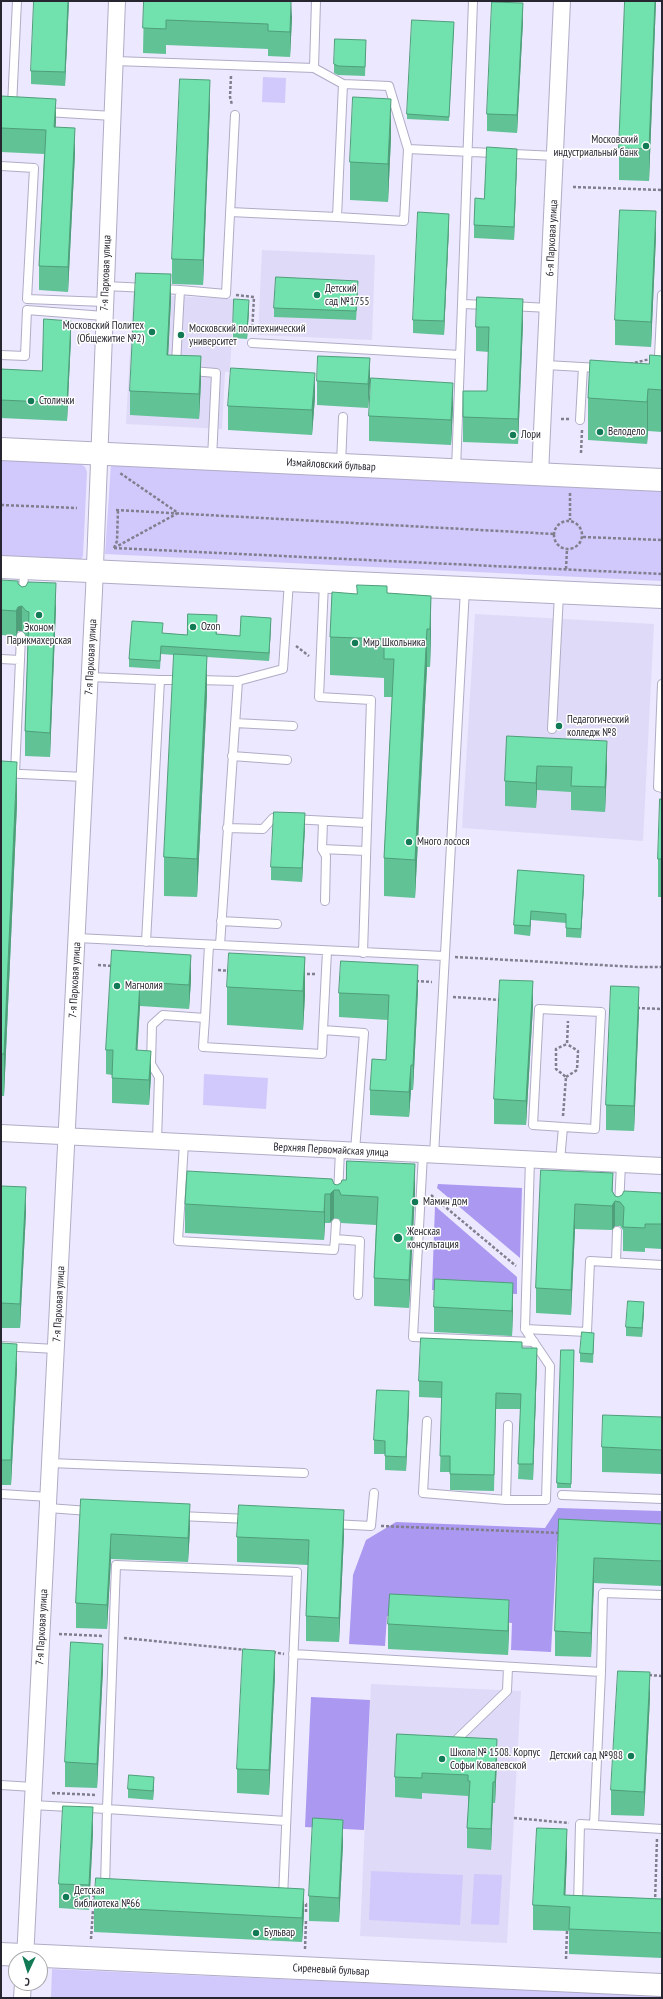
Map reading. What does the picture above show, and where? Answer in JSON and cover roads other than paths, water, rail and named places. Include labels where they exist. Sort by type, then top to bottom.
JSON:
[{"type":"street","name":"7-я Парковая улица","points":[[25,1951],[68,1137],[95,571],[117,1]]},
{"type":"street","name":"6-я Парковая улица","points":[[540,474],[556,156],[562,1]]},
{"type":"street","name":"Измайловский бульвар","points":[[1,449],[662,480]]},
{"type":"street","points":[[1,567],[662,597]]},
{"type":"street","name":"Верхняя Первомайская улица","points":[[1,1133],[662,1166]]},
{"type":"street","name":"Сиреневый бульвар","points":[[48,1958],[662,1985]]},
{"type":"lane","points":[[12,111],[17,1]]},
{"type":"lane","points":[[314,68],[316,1]]},
{"type":"lane","points":[[456,471],[473,1]]},
{"type":"lane","points":[[115,61],[314,68],[342,84],[389,86],[408,149],[404,221],[230,212]]},
{"type":"lane","points":[[337,217],[342,84]]},
{"type":"lane","points":[[41,112],[113,116]]},
{"type":"lane","points":[[106,286],[226,294],[235,115]]},
{"type":"lane","points":[[408,149],[556,156]]},
{"type":"lane","points":[[1,166],[34,168],[27,299],[105,309]]},
{"type":"lane","points":[[180,290],[175,370],[216,373],[212,460]]},
{"type":"lane","points":[[660,356],[662,295]]},
{"type":"lane","points":[[462,304],[548,308]]},
{"type":"lane","points":[[1,355],[25,356],[27,310],[105,309]]},
{"type":"lane","points":[[252,343],[460,355]]},
{"type":"lane","points":[[546,365],[612,369]]},
{"type":"lane","points":[[580,420],[583,367]]},
{"type":"lane","points":[[341,466],[343,417]]},
{"type":"lane","points":[[23,606],[24,568]]},
{"type":"lane","points":[[90,677],[238,681],[283,669],[289,580]]},
{"type":"lane","points":[[324,582],[320,698],[371,700],[363,953]]},
{"type":"lane","points":[[465,589],[448,956],[443,983],[428,1155],[421,1187],[413,1337],[534,1342]]},
{"type":"lane","points":[[552,729],[559,593]]},
{"type":"lane","points":[[15,773],[21,636]]},
{"type":"lane","points":[[1,659],[20,660]]},
{"type":"lane","points":[[146,942],[160,680]]},
{"type":"lane","points":[[220,945],[238,681]]},
{"type":"lane","points":[[662,684],[658,787],[662,788]]},
{"type":"lane","points":[[235,722],[293,726]]},
{"type":"lane","points":[[232,756],[287,760]]},
{"type":"lane","points":[[1,773],[84,777]]},
{"type":"lane","points":[[228,828],[263,829],[273,818],[367,823]]},
{"type":"lane","points":[[323,821],[322,849],[326,856],[324,901]]},
{"type":"lane","points":[[322,849],[366,851]]},
{"type":"lane","points":[[221,921],[277,924]]},
{"type":"lane","points":[[77,938],[448,956]]},
{"type":"lane","points":[[209,945],[203,1047],[322,1054],[327,951]]},
{"type":"lane","points":[[539,1006],[601,1012],[595,1129],[562,1127],[533,1126],[539,1006]]},
{"type":"lane","points":[[157,1141],[159,1077],[150,1064],[152,1025],[163,1015],[205,1018]]},
{"type":"lane","points":[[323,1030],[364,1033],[348,1151],[337,1208]]},
{"type":"lane","points":[[560,1161],[562,1127]]},
{"type":"lane","points":[[184,1143],[178,1241],[334,1250],[336,1223]]},
{"type":"lane","points":[[427,1421],[423,1493],[506,1500],[546,1500],[550,1366],[525,1329],[530,1159]]},
{"type":"lane","points":[[618,1216],[621,1164]]},
{"type":"lane","points":[[616,1262],[617,1231]]},
{"type":"lane","points":[[335,1239],[360,1241],[358,1295]]},
{"type":"lane","points":[[525,1329],[587,1332],[590,1261],[662,1265]]},
{"type":"lane","points":[[1,1346],[56,1349]]},
{"type":"lane","points":[[506,1500],[508,1425]]},
{"type":"lane","points":[[50,1463],[304,1473]]},
{"type":"lane","points":[[325,1523],[372,1526],[374,1493]]},
{"type":"lane","points":[[1,1494],[98,1511]]},
{"type":"lane","points":[[562,1495],[662,1499]]},
{"type":"lane","points":[[168,1515],[254,1520]]},
{"type":"lane","points":[[112,1894],[105,1893],[112,1637],[116,1565],[297,1572],[283,1902],[275,1902]]},
{"type":"lane","points":[[594,1825],[603,1593],[662,1595]]},
{"type":"lane","points":[[293,1654],[601,1672]]},
{"type":"lane","points":[[450,1745],[507,1691],[508,1667]]},
{"type":"lane","points":[[1,1785],[33,1787]]},
{"type":"lane","points":[[32,1805],[286,1821]]},
{"type":"lane","points":[[585,1911],[577,1911],[580,1824],[660,1829]]},
{"type":"place","name":"Московский индустриальный банк","points":[[646,146]]},
{"type":"place","name":"Детский сад №1755","points":[[317,295]]},
{"type":"place","name":"Московский Политех (Общежитие №2)","points":[[152,332]]},
{"type":"place","name":"Московский политехнический университет","points":[[181,335]]},
{"type":"place","name":"Столички","points":[[31,401]]},
{"type":"place","name":"Велодело","points":[[600,432]]},
{"type":"place","name":"Лори","points":[[513,435]]},
{"type":"place","name":"Эконом Парикмахерская","points":[[39,615]]},
{"type":"place","name":"Ozon","points":[[193,627]]},
{"type":"place","name":"Мир Школьника","points":[[355,643]]},
{"type":"place","name":"Педагогический колледж №8","points":[[559,726]]},
{"type":"place","name":"Много лосося","points":[[409,842]]},
{"type":"place","name":"Магнолия","points":[[117,986]]},
{"type":"place","name":"Мамин дом","points":[[415,1202]]},
{"type":"place","name":"Женская консультация","points":[[398,1238]]},
{"type":"place","name":"Детский сад №988","points":[[631,1756]]},
{"type":"place","name":"Школа № 1508. Корпус Софьи Ковалевской","points":[[442,1759]]},
{"type":"place","name":"Детская библиотека №66","points":[[66,1897]]},
{"type":"place","name":"Бульвар","points":[[256,1933]]}]
